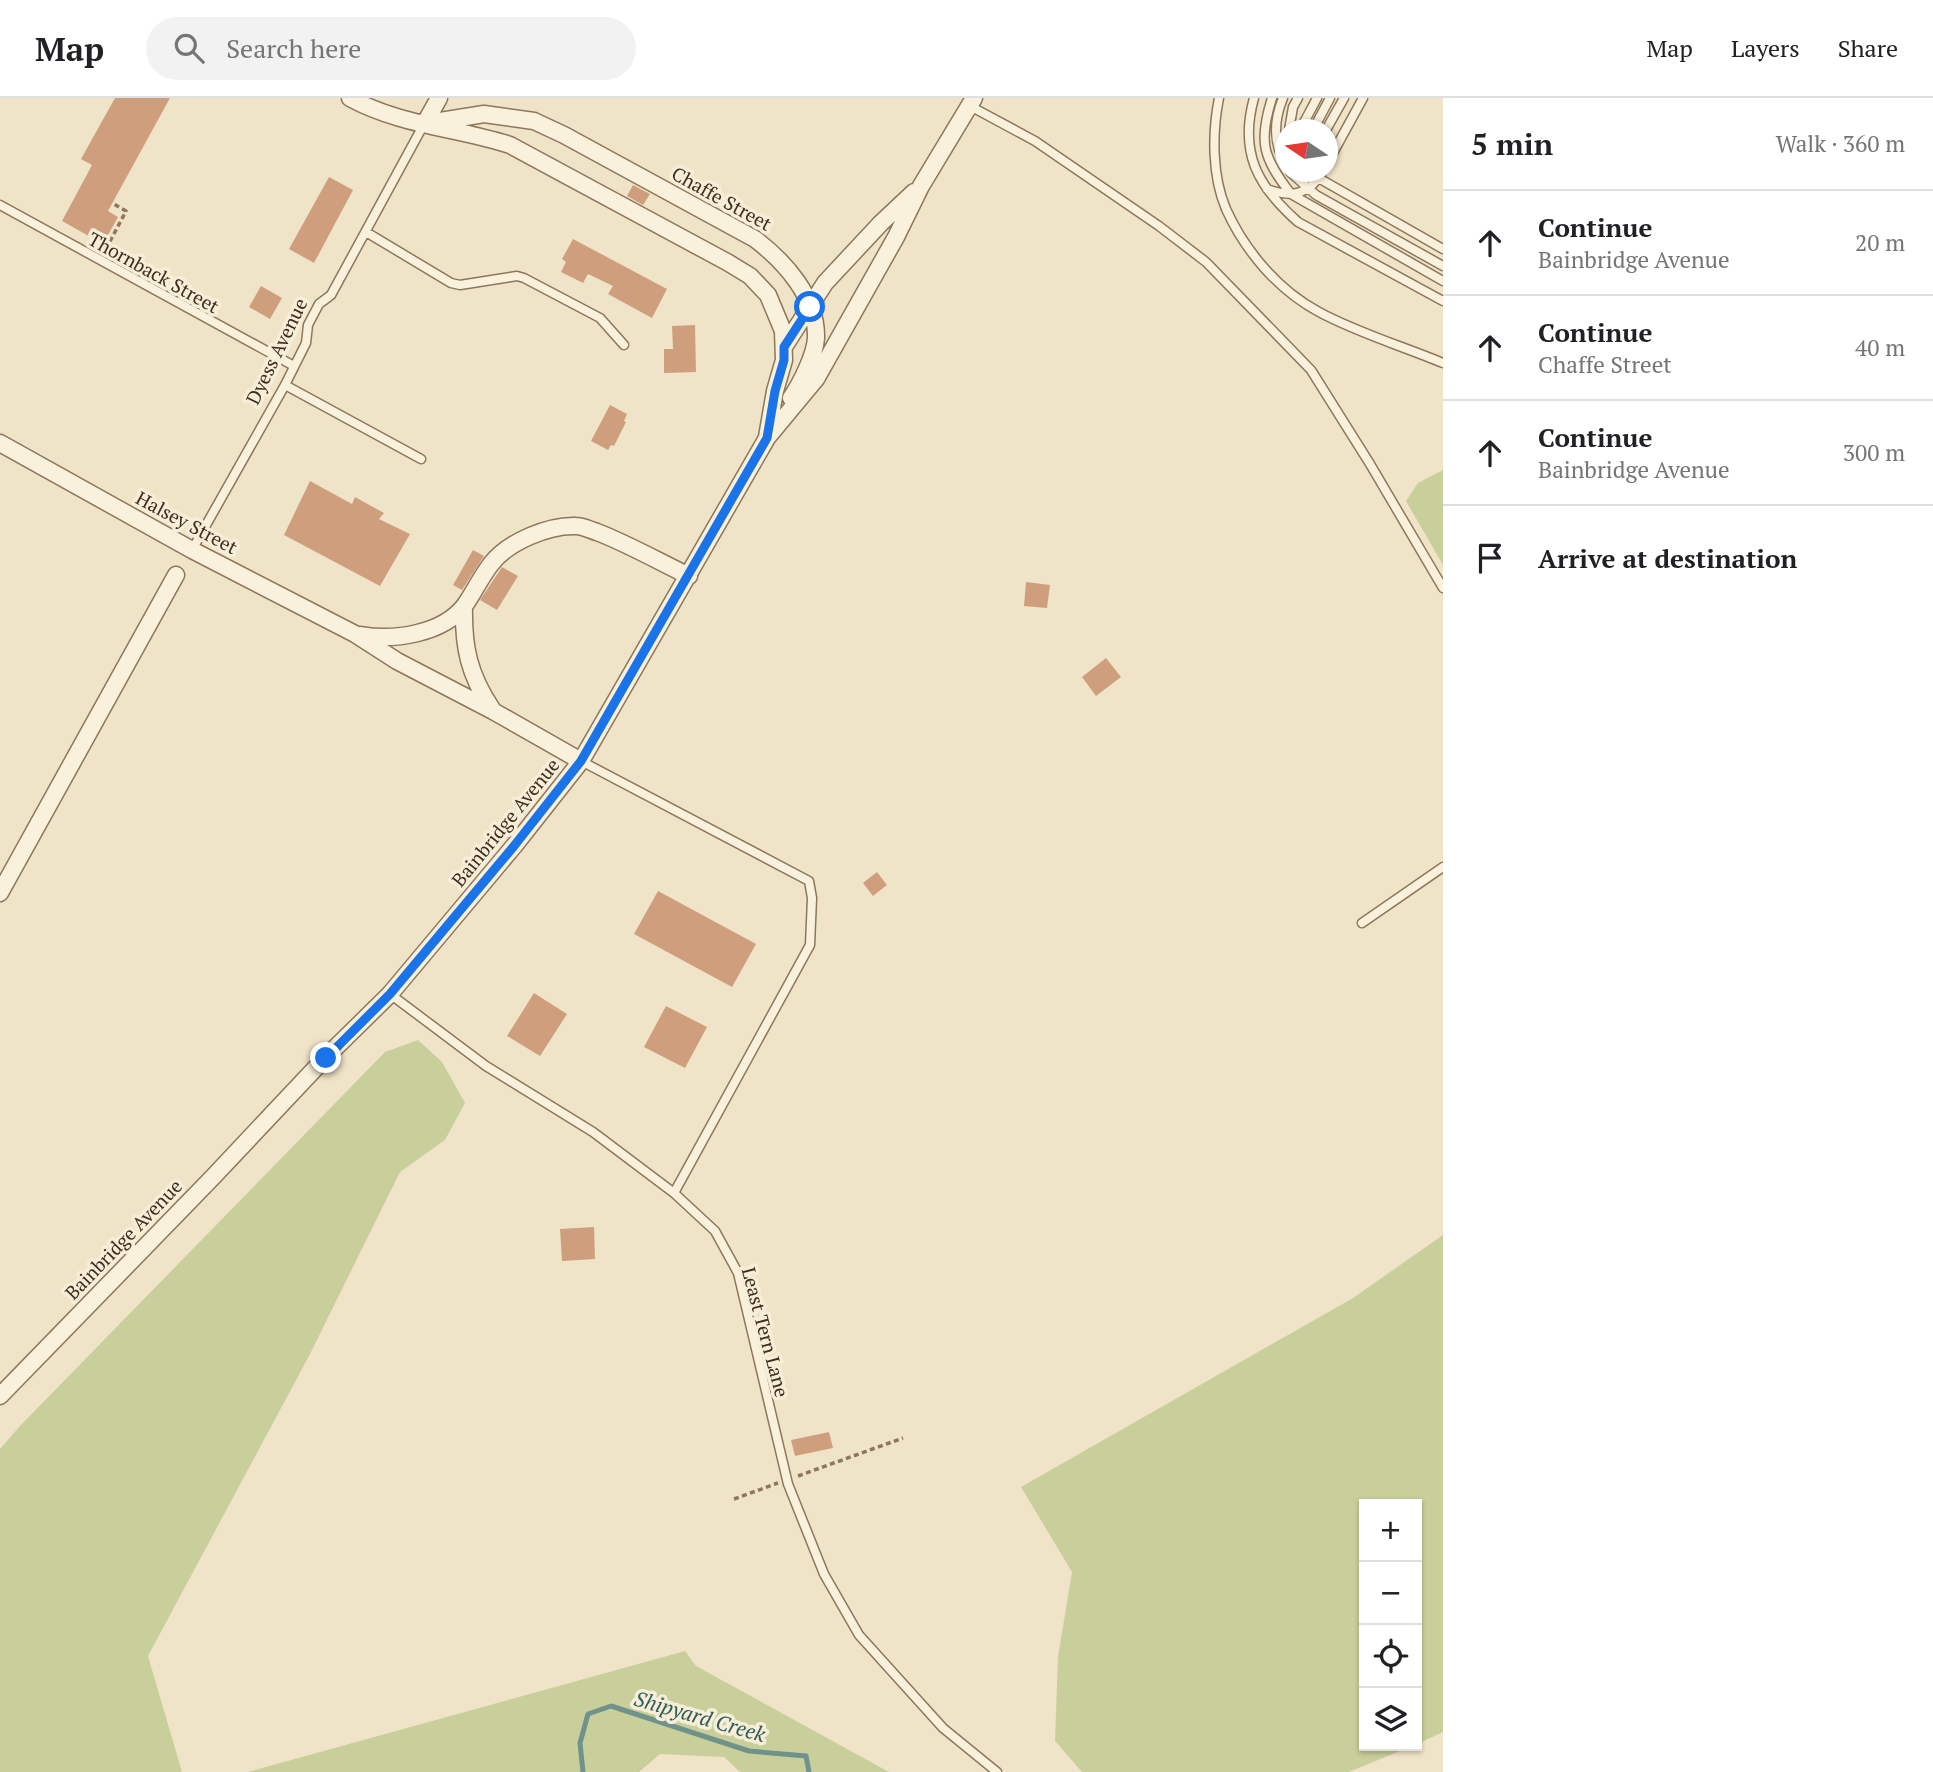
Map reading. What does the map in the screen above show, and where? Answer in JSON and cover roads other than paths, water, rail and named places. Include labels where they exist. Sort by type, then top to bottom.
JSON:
[{"type":"street","name":"Chaffe Street","points":[[350,98],[369,108],[401,118],[510,145],[750,276],[768,295],[783,331],[784,360],[775,391],[767,438]]},
{"type":"street","name":"Dyess Avenue","points":[[425,123],[439,98]]},
{"type":"street","name":"Bainbridge Avenue","points":[[0,1396],[390,994],[581,761],[767,438],[816,379],[922,186],[972,102]]},
{"type":"street","name":"Chaffe Street","points":[[425,123],[484,114],[534,121],[755,239],[773,253],[789,269],[804,294],[813,315],[816,339],[807,368],[767,438]]},
{"type":"street","name":"Bainbridge Avenue","points":[[784,347],[825,284],[881,223],[922,186]]},
{"type":"street","name":"Halsey Street","points":[[0,443],[192,550],[355,634],[397,661],[581,761]]},
{"type":"street","name":"Halsey Street","points":[[355,634],[397,637],[431,629],[464,606],[492,562],[515,543],[545,531],[578,526],[611,538],[689,576]]},
{"type":"street","points":[[0,893],[176,575]]},
{"type":"street","points":[[464,606],[465,651],[478,688],[493,711]]},
{"type":"lane","points":[[1219,98],[1215,146],[1218,179],[1226,208],[1254,256],[1278,282],[1318,312],[1443,363]]},
{"type":"lane","points":[[1254,98],[1248,135],[1252,161],[1283,209],[1298,222],[1443,301]]},
{"type":"lane","points":[[1272,98],[1263,140],[1267,159],[1291,194],[1443,281]]},
{"type":"lane","points":[[1277,119],[1283,98]]},
{"type":"lane","points":[[1291,119],[1298,98]]},
{"type":"lane","points":[[1306,119],[1317,98]]},
{"type":"lane","points":[[1319,119],[1330,98]]},
{"type":"lane","points":[[1332,119],[1344,98]]},
{"type":"lane","points":[[1338,144],[1363,98]]},
{"type":"lane","points":[[972,102],[1035,141],[1159,226],[1206,262],[1311,370],[1443,588]]},
{"type":"lane","name":"Dyess Avenue","points":[[192,550],[285,385],[306,344],[308,325],[319,304],[331,295],[425,123]]},
{"type":"lane","points":[[1301,182],[1335,206],[1443,266]]},
{"type":"lane","points":[[1267,188],[1291,194],[1303,192],[1314,182]]},
{"type":"lane","points":[[1332,182],[1443,249]]},
{"type":"lane","name":"Thornback Street","points":[[0,205],[294,366]]},
{"type":"lane","points":[[366,232],[460,285],[517,276],[524,278],[600,318],[624,345]]},
{"type":"lane","points":[[285,385],[421,459]]},
{"type":"lane","points":[[581,761],[809,881],[812,898],[810,945],[674,1193]]},
{"type":"lane","points":[[1362,923],[1443,867]]},
{"type":"lane","name":"Least Tern Lane","points":[[390,994],[486,1066],[593,1132],[674,1193],[715,1231],[738,1273],[787,1480],[824,1574],[859,1635],[943,1728],[997,1772]]},
{"type":"waterway","name":"Shipyard Creek","points":[[583,1772],[580,1743],[588,1714],[611,1706],[749,1751],[806,1756],[809,1772]]}]
